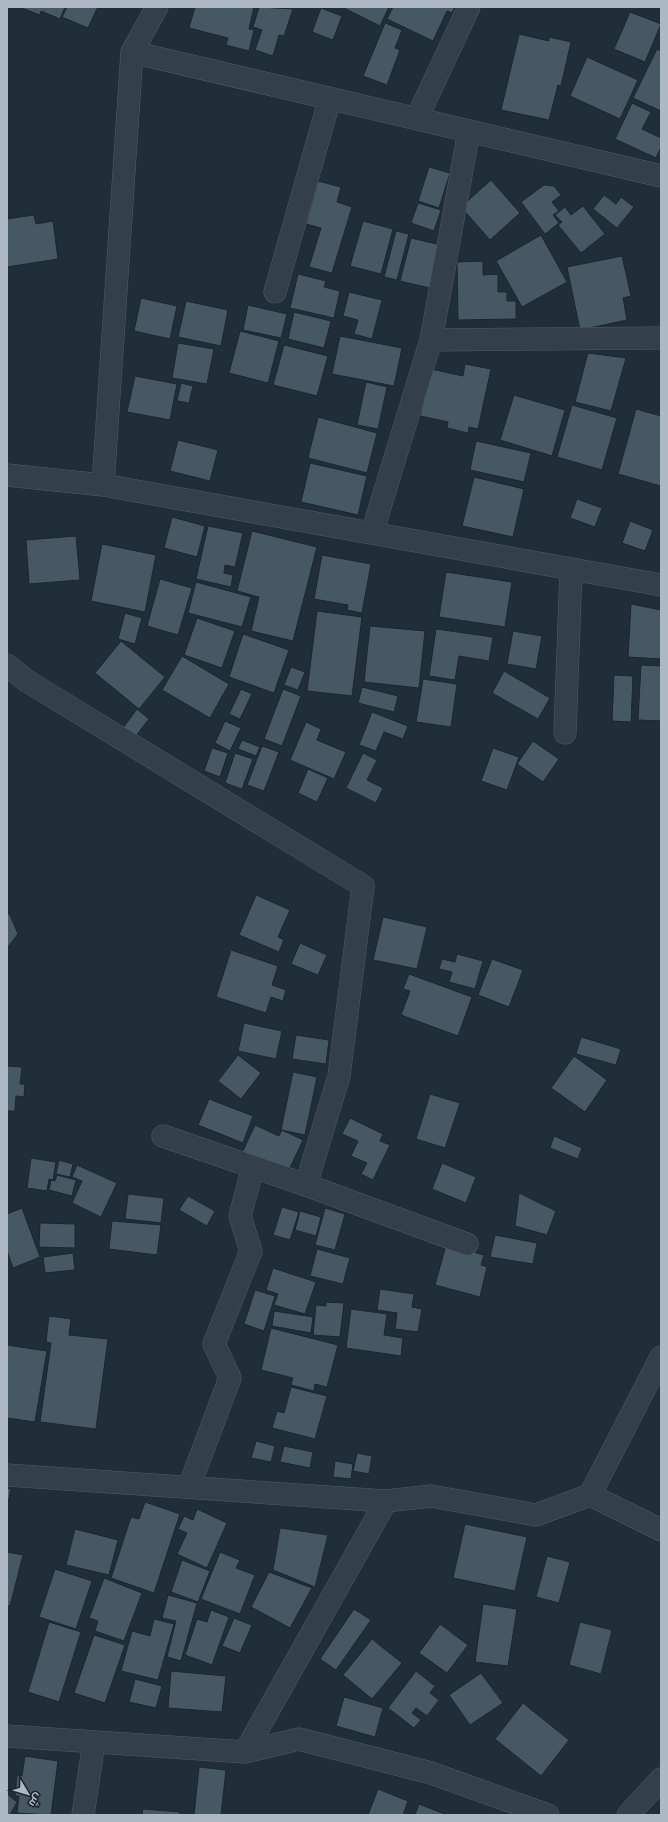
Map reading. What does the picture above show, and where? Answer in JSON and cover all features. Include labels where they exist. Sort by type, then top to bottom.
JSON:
[{"type":"street","points":[[103,484],[132,52],[157,7]]},
{"type":"street","points":[[417,118],[469,7]]},
{"type":"street","points":[[132,52],[661,176]]},
{"type":"street","points":[[275,292],[330,98]]},
{"type":"street","points":[[372,533],[431,340],[469,130]]},
{"type":"street","points":[[431,340],[661,338]]},
{"type":"street","points":[[7,475],[103,484],[661,585]]},
{"type":"street","points":[[565,733],[571,569]]},
{"type":"street","points":[[7,665],[33,685],[363,886],[339,1076],[306,1185]]},
{"type":"street","points":[[163,1136],[306,1185],[468,1244]]},
{"type":"street","points":[[189,1487],[230,1378],[214,1344],[250,1251],[240,1216],[253,1167]]},
{"type":"street","points":[[7,1475],[386,1501],[431,1496],[536,1515],[590,1495],[661,1357]]},
{"type":"street","points":[[590,1495],[661,1530]]},
{"type":"street","points":[[245,1752],[386,1501]]},
{"type":"street","points":[[7,1736],[245,1752],[299,1739],[431,1773],[548,1815]]},
{"type":"street","points":[[83,1815],[94,1742]]},
{"type":"street","points":[[628,1815],[661,1779]]},
{"type":"building","points":[[19,7],[65,7],[60,19],[41,11],[40,15]]},
{"type":"building","points":[[67,7],[98,7],[88,28],[62,17]]},
{"type":"building","points":[[195,7],[254,7],[249,29],[254,30],[249,51],[226,45],[228,38],[189,28]]},
{"type":"building","points":[[259,7],[293,9],[284,36],[279,35],[273,56],[255,50],[262,30],[253,27]]},
{"type":"building","points":[[342,7],[389,7],[380,26]]},
{"type":"building","points":[[393,7],[455,7],[452,13],[447,11],[433,41],[387,19]]},
{"type":"building","points":[[321,8],[342,16],[333,40],[312,32]]},
{"type":"building","points":[[630,12],[661,24],[645,62],[614,49]]},
{"type":"building","points":[[385,23],[402,30],[395,48],[400,50],[387,85],[363,76]]},
{"type":"building","points":[[519,34],[549,41],[549,37],[571,42],[561,86],[558,85],[549,120],[501,110]]},
{"type":"building","points":[[657,49],[661,51],[661,111],[633,98]]},
{"type":"building","points":[[587,57],[638,80],[620,119],[570,96]]},
{"type":"building","points":[[632,103],[651,112],[642,129],[661,138],[661,147],[656,158],[615,139]]},
{"type":"building","points":[[429,167],[450,173],[439,208],[418,201]]},
{"type":"building","points":[[491,180],[520,213],[490,240],[461,207]]},
{"type":"building","points":[[318,181],[341,187],[337,202],[352,207],[332,273],[309,267],[321,228],[306,224]]},
{"type":"building","points":[[544,185],[554,186],[561,195],[552,202],[559,211],[553,215],[559,223],[545,234],[521,202]]},
{"type":"building","points":[[604,195],[616,204],[621,197],[634,207],[617,228],[593,209]]},
{"type":"building","points":[[418,203],[441,210],[434,231],[411,223]]},
{"type":"building","points":[[583,206],[605,234],[581,253],[558,225],[562,222],[555,215],[565,207],[571,215]]},
{"type":"building","points":[[34,215],[36,224],[53,221],[58,259],[7,267],[7,219]]},
{"type":"building","points":[[363,221],[393,229],[381,274],[350,266]]},
{"type":"building","points":[[396,231],[409,234],[397,280],[384,277]]},
{"type":"building","points":[[541,235],[567,282],[522,307],[496,261]]},
{"type":"building","points":[[411,238],[449,247],[438,290],[400,281]]},
{"type":"building","points":[[622,256],[631,296],[623,298],[627,320],[580,330],[567,267]]},
{"type":"building","points":[[483,261],[483,275],[498,274],[498,292],[507,292],[507,301],[516,301],[516,319],[458,320],[457,262]]},
{"type":"building","points":[[298,274],[326,281],[324,287],[340,291],[334,318],[290,308]]},
{"type":"building","points":[[349,292],[382,300],[372,339],[354,334],[358,320],[343,316]]},
{"type":"building","points":[[141,298],[177,306],[170,339],[134,331]]},
{"type":"building","points":[[186,301],[228,310],[221,346],[178,337]]},
{"type":"building","points":[[248,305],[287,314],[281,338],[243,330]]},
{"type":"building","points":[[294,312],[331,321],[324,348],[288,339]]},
{"type":"building","points":[[240,331],[279,341],[268,383],[229,373]]},
{"type":"building","points":[[340,336],[402,348],[394,386],[332,374]]},
{"type":"building","points":[[178,343],[214,349],[207,384],[172,378]]},
{"type":"building","points":[[284,345],[328,356],[317,396],[273,385]]},
{"type":"building","points":[[588,353],[626,358],[611,411],[575,402]]},
{"type":"building","points":[[465,364],[491,369],[478,429],[469,427],[468,433],[447,428],[448,422],[420,416],[431,369],[463,376]]},
{"type":"building","points":[[135,376],[177,384],[170,420],[127,412]]},
{"type":"building","points":[[366,382],[387,387],[378,429],[357,425]]},
{"type":"building","points":[[181,383],[193,386],[189,403],[177,401]]},
{"type":"building","points":[[514,395],[565,410],[552,456],[500,440]]},
{"type":"building","points":[[572,405],[617,418],[602,470],[557,457]]},
{"type":"building","points":[[636,409],[661,416],[661,486],[618,474]]},
{"type":"building","points":[[318,417],[377,433],[367,473],[308,458]]},
{"type":"building","points":[[178,440],[218,450],[210,481],[170,471]]},
{"type":"building","points":[[476,441],[531,453],[524,482],[470,470]]},
{"type":"building","points":[[310,463],[367,476],[358,515],[301,502]]},
{"type":"building","points":[[474,477],[524,489],[513,537],[462,526]]},
{"type":"building","points":[[577,499],[602,508],[595,527],[570,518]]},
{"type":"building","points":[[172,517],[205,526],[197,557],[164,548]]},
{"type":"building","points":[[630,521],[653,530],[645,551],[622,543]]},
{"type":"building","points":[[208,526],[243,533],[235,567],[225,565],[224,573],[233,575],[231,587],[196,579]]},
{"type":"building","points":[[252,531],[317,547],[293,641],[251,631],[259,597],[237,591]]},
{"type":"building","points":[[76,536],[80,580],[29,584],[26,540]]},
{"type":"building","points":[[102,544],[156,555],[145,612],[91,601]]},
{"type":"building","points":[[322,555],[371,564],[362,613],[347,610],[348,605],[314,599]]},
{"type":"building","points":[[446,572],[512,582],[505,627],[439,617]]},
{"type":"building","points":[[160,579],[192,588],[178,635],[147,626]]},
{"type":"building","points":[[196,582],[251,597],[242,627],[188,613]]},
{"type":"building","points":[[631,604],[661,610],[661,659],[628,657]]},
{"type":"building","points":[[317,611],[362,617],[352,696],[307,691]]},
{"type":"building","points":[[125,613],[142,618],[135,644],[118,639]]},
{"type":"building","points":[[197,618],[235,631],[222,668],[184,655]]},
{"type":"building","points":[[370,626],[425,631],[419,688],[364,682]]},
{"type":"building","points":[[436,629],[493,637],[489,661],[459,656],[455,680],[429,676]]},
{"type":"building","points":[[513,631],[542,636],[536,669],[507,664]]},
{"type":"building","points":[[243,634],[289,650],[274,693],[229,677]]},
{"type":"building","points":[[121,641],[165,677],[139,709],[95,673]]},
{"type":"building","points":[[182,656],[229,684],[210,718],[162,690]]},
{"type":"building","points":[[641,665],[661,666],[661,721],[638,720]]},
{"type":"building","points":[[291,667],[305,672],[298,690],[284,685]]},
{"type":"building","points":[[504,671],[550,698],[538,719],[492,693]]},
{"type":"building","points":[[614,675],[633,676],[631,722],[612,721]]},
{"type":"building","points":[[423,679],[457,684],[451,727],[416,722]]},
{"type":"building","points":[[362,687],[398,696],[394,712],[358,703]]},
{"type":"building","points":[[241,689],[252,694],[240,719],[229,714]]},
{"type":"building","points":[[283,689],[301,696],[282,746],[264,739]]},
{"type":"building","points":[[137,709],[149,719],[135,737],[123,728]]},
{"type":"building","points":[[372,712],[408,726],[403,739],[384,732],[376,751],[359,745]]},
{"type":"building","points":[[225,721],[241,728],[230,751],[215,743]]},
{"type":"building","points":[[306,722],[321,729],[317,740],[346,752],[334,779],[290,760]]},
{"type":"building","points":[[242,740],[260,747],[256,756],[238,749]]},
{"type":"building","points":[[533,741],[559,759],[543,782],[517,764]]},
{"type":"building","points":[[262,746],[279,752],[264,791],[247,785]]},
{"type":"building","points":[[212,748],[228,753],[220,777],[204,771]]},
{"type":"building","points":[[493,748],[519,757],[507,790],[481,781]]},
{"type":"building","points":[[235,753],[253,759],[242,789],[225,783]]},
{"type":"building","points":[[363,753],[377,760],[367,780],[383,788],[376,803],[346,788]]},
{"type":"building","points":[[308,769],[328,778],[317,802],[298,793]]},
{"type":"building","points":[[256,895],[290,910],[278,937],[284,940],[279,952],[239,935]]},
{"type":"building","points":[[7,913],[10,915],[18,934],[7,948]]},
{"type":"building","points":[[383,917],[427,927],[417,969],[373,960]]},
{"type":"building","points":[[300,943],[327,955],[318,975],[291,964]]},
{"type":"building","points":[[231,950],[278,966],[272,985],[286,990],[283,1001],[271,997],[266,1013],[216,997]]},
{"type":"building","points":[[457,954],[483,961],[475,989],[449,982],[452,972],[439,969],[442,959],[455,962]]},
{"type":"building","points":[[492,959],[523,970],[509,1007],[478,995]]},
{"type":"building","points":[[409,974],[472,997],[458,1036],[401,1015],[410,991],[403,989]]},
{"type":"building","points":[[244,1023],[282,1031],[276,1059],[238,1051]]},
{"type":"building","points":[[296,1035],[329,1040],[326,1064],[292,1059]]},
{"type":"building","points":[[581,1037],[621,1049],[616,1065],[576,1054]]},
{"type":"building","points":[[238,1055],[261,1073],[241,1099],[218,1081]]},
{"type":"building","points":[[574,1056],[607,1080],[585,1112],[551,1088]]},
{"type":"building","points":[[7,1066],[22,1067],[20,1084],[25,1084],[24,1097],[16,1096],[15,1111],[7,1111]]},
{"type":"building","points":[[293,1072],[317,1077],[305,1135],[281,1130]]},
{"type":"building","points":[[430,1094],[460,1103],[445,1148],[416,1139]]},
{"type":"building","points":[[209,1099],[253,1116],[243,1143],[198,1125]]},
{"type":"building","points":[[350,1118],[383,1134],[380,1141],[390,1145],[373,1180],[361,1174],[367,1163],[351,1156],[358,1141],[342,1134]]},
{"type":"building","points":[[255,1125],[279,1136],[282,1130],[303,1140],[287,1174],[242,1153]]},
{"type":"building","points":[[554,1136],[582,1148],[578,1159],[550,1148]]},
{"type":"building","points":[[31,1158],[56,1162],[53,1180],[49,1179],[47,1191],[27,1188]]},
{"type":"building","points":[[59,1160],[73,1164],[70,1177],[56,1174]]},
{"type":"building","points":[[442,1163],[476,1177],[466,1203],[432,1189]]},
{"type":"building","points":[[77,1165],[117,1183],[101,1217],[72,1203],[82,1181],[72,1177]]},
{"type":"building","points":[[57,1175],[76,1180],[72,1196],[49,1190],[51,1180],[55,1181]]},
{"type":"building","points":[[519,1193],[556,1211],[547,1235],[515,1226]]},
{"type":"building","points":[[128,1194],[164,1198],[161,1223],[125,1219]]},
{"type":"building","points":[[188,1196],[215,1211],[207,1226],[179,1210]]},
{"type":"building","points":[[282,1207],[299,1212],[290,1240],[273,1235]]},
{"type":"building","points":[[22,1208],[40,1257],[13,1268],[7,1251],[7,1214]]},
{"type":"building","points":[[325,1208],[345,1214],[335,1250],[315,1245]]},
{"type":"building","points":[[300,1211],[321,1217],[316,1236],[295,1230]]},
{"type":"building","points":[[112,1221],[161,1225],[157,1255],[109,1249]]},
{"type":"building","points":[[40,1223],[75,1224],[75,1248],[39,1247]]},
{"type":"building","points":[[495,1235],[537,1243],[533,1264],[490,1257]]},
{"type":"building","points":[[446,1245],[484,1255],[481,1265],[487,1267],[480,1297],[435,1285]]},
{"type":"building","points":[[317,1249],[350,1258],[343,1284],[310,1276]]},
{"type":"building","points":[[73,1253],[75,1270],[45,1273],[43,1257]]},
{"type":"building","points":[[273,1268],[316,1282],[305,1314],[274,1305],[278,1294],[266,1290]]},
{"type":"building","points":[[380,1289],[414,1294],[412,1307],[422,1309],[418,1332],[395,1329],[397,1313],[377,1310]]},
{"type":"building","points":[[255,1290],[275,1296],[264,1331],[244,1324]]},
{"type":"building","points":[[326,1302],[344,1303],[340,1337],[313,1335],[316,1305],[326,1306]]},
{"type":"building","points":[[351,1309],[387,1314],[384,1335],[403,1338],[401,1356],[346,1348]]},
{"type":"building","points":[[274,1311],[313,1317],[311,1333],[272,1326]]},
{"type":"building","points":[[49,1316],[71,1319],[69,1335],[108,1339],[96,1429],[40,1422],[51,1343],[46,1342]]},
{"type":"building","points":[[271,1328],[338,1345],[327,1387],[315,1384],[314,1391],[291,1385],[293,1378],[261,1370]]},
{"type":"building","points":[[7,1345],[47,1351],[35,1422],[7,1418]]},
{"type":"building","points":[[291,1387],[327,1396],[315,1439],[272,1428],[277,1411],[284,1413]]},
{"type":"building","points":[[256,1441],[275,1446],[271,1462],[251,1458]]},
{"type":"building","points":[[284,1446],[313,1452],[310,1468],[280,1462]]},
{"type":"building","points":[[357,1453],[372,1456],[369,1474],[353,1471]]},
{"type":"building","points":[[335,1461],[353,1464],[351,1479],[333,1477]]},
{"type":"building","points":[[7,1488],[11,1489],[7,1508]]},
{"type":"building","points":[[145,1502],[180,1514],[154,1593],[111,1578],[131,1517],[139,1519]]},
{"type":"building","points":[[197,1509],[227,1523],[207,1568],[177,1554],[187,1533],[178,1529],[184,1516],[193,1520]]},
{"type":"building","points":[[465,1524],[527,1537],[515,1591],[453,1578]]},
{"type":"building","points":[[280,1528],[328,1535],[315,1587],[273,1570]]},
{"type":"building","points":[[75,1529],[118,1540],[109,1575],[66,1565]]},
{"type":"building","points":[[7,1552],[23,1555],[10,1606],[7,1605]]},
{"type":"building","points":[[220,1552],[240,1560],[236,1568],[255,1575],[240,1614],[201,1599]]},
{"type":"building","points":[[547,1556],[570,1562],[559,1603],[536,1597]]},
{"type":"building","points":[[182,1560],[210,1571],[198,1602],[171,1592]]},
{"type":"building","points":[[55,1569],[92,1581],[76,1629],[39,1617]]},
{"type":"building","points":[[269,1572],[312,1588],[290,1628],[251,1607]]},
{"type":"building","points":[[104,1578],[142,1593],[124,1641],[95,1631],[98,1621],[89,1618]]},
{"type":"building","points":[[168,1595],[197,1603],[181,1661],[167,1657],[176,1621],[162,1618]]},
{"type":"building","points":[[483,1604],[517,1609],[508,1666],[475,1662]]},
{"type":"building","points":[[354,1609],[371,1620],[336,1670],[320,1659]]},
{"type":"building","points":[[211,1610],[229,1617],[212,1665],[185,1655],[197,1619],[207,1622]]},
{"type":"building","points":[[234,1618],[252,1625],[240,1653],[222,1646]]},
{"type":"building","points":[[154,1619],[174,1624],[158,1680],[121,1671],[132,1631],[150,1636]]},
{"type":"building","points":[[49,1622],[81,1632],[59,1702],[28,1692]]},
{"type":"building","points":[[580,1622],[612,1630],[601,1674],[569,1665]]},
{"type":"building","points":[[440,1624],[468,1645],[447,1673],[419,1653]]},
{"type":"building","points":[[94,1635],[125,1645],[105,1703],[74,1693]]},
{"type":"building","points":[[372,1639],[402,1663],[372,1699],[343,1675]]},
{"type":"building","points":[[171,1671],[226,1676],[222,1712],[168,1708]]},
{"type":"building","points":[[416,1671],[435,1686],[430,1693],[439,1700],[427,1716],[416,1708],[412,1713],[421,1720],[414,1728],[388,1708]]},
{"type":"building","points":[[481,1673],[503,1703],[470,1725],[449,1695]]},
{"type":"building","points":[[135,1679],[162,1686],[156,1708],[129,1702]]},
{"type":"building","points":[[344,1697],[383,1708],[375,1737],[336,1726]]},
{"type":"building","points":[[523,1703],[569,1740],[541,1776],[495,1739]]},
{"type":"building","points":[[25,1756],[58,1761],[51,1815],[17,1813],[19,1796],[15,1796],[17,1775],[22,1776]]},
{"type":"building","points":[[199,1767],[226,1770],[221,1815],[194,1815]]},
{"type":"building","points":[[378,1789],[408,1801],[403,1815],[368,1815]]},
{"type":"building","points":[[7,1794],[17,1802],[10,1815],[7,1815]]},
{"type":"building","points":[[419,1804],[447,1815],[415,1815]]},
{"type":"building","points":[[143,1809],[180,1812],[180,1815],[142,1815]]}]
